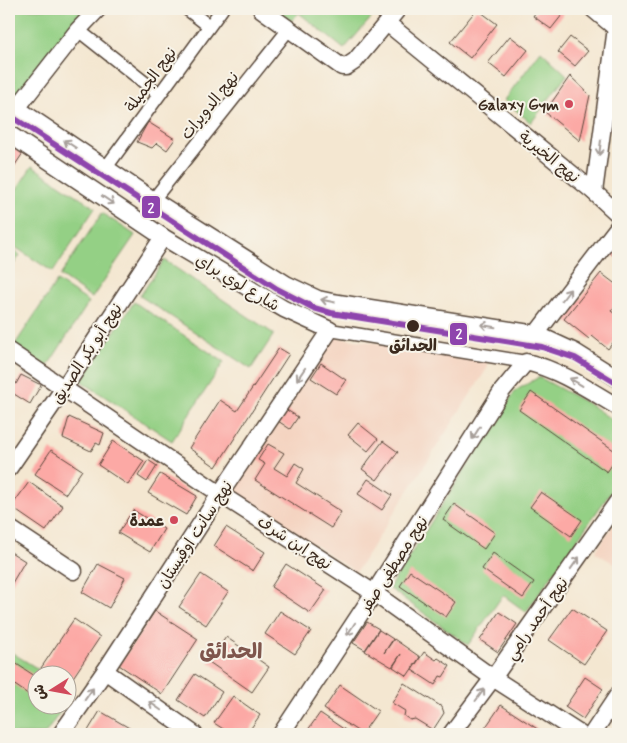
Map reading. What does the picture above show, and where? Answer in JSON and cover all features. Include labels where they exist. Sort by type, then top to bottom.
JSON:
[{"type":"street","points":[[13,106],[98,9]]},
{"type":"street","points":[[187,9],[209,26]]},
{"type":"street","name":"نهج الجميلة","points":[[106,169],[222,9]]},
{"type":"street","points":[[260,9],[342,67],[355,61],[398,9]]},
{"type":"street","points":[[593,9],[617,24],[594,192]]},
{"type":"street","name":"نهج الخيرية","points":[[387,23],[594,192],[618,214]]},
{"type":"street","name":"نهج الدويرات","points":[[153,200],[289,29]]},
{"type":"street","points":[[78,30],[160,94]]},
{"type":"street","name":"شارع لوي براي","points":[[13,106],[153,200],[286,284],[318,299],[536,334],[575,352],[618,380]]},
{"type":"street","name":"شارع لوي براي","points":[[9,134],[163,237],[284,310],[329,332],[526,362]]},
{"type":"street","points":[[536,334],[618,227]]},
{"type":"street","name":"نهج أبو بكر الصديق","points":[[9,468],[163,237]]},
{"type":"street","name":"نهج سانت اوقيستان","points":[[61,734],[105,671],[220,494],[329,332]]},
{"type":"street","name":"نهج ابن شرف","points":[[9,351],[220,494],[374,593],[493,678],[580,734]]},
{"type":"street","points":[[526,362],[542,365],[562,374],[618,407]]},
{"type":"street","name":"نهج مصطفى صفر","points":[[281,734],[374,593],[502,391],[526,362]]},
{"type":"street","name":"نهج أحمد رامي","points":[[451,734],[493,678],[618,501]]},
{"type":"street","points":[[9,528],[74,571]]},
{"type":"street","points":[[105,671],[194,734]]},
{"type":"street","points":[[592,734],[618,695]]},
{"type":"shaded area","points":[[332,337],[486,358],[488,367],[356,572],[232,491]]},
{"type":"shaded area","points":[[618,518],[618,566],[595,552]]},
{"type":"green space","points":[[9,9],[89,9],[16,95],[9,90]]},
{"type":"green space","points":[[269,9],[379,9],[344,49],[299,13],[289,23]]},
{"type":"green space","points":[[541,51],[567,75],[531,123],[504,100]]},
{"type":"green space","points":[[32,166],[95,208],[53,272],[9,243],[9,201]]},
{"type":"green space","points":[[102,213],[135,235],[92,298],[60,276]]},
{"type":"green space","points":[[9,248],[20,255],[9,272]]},
{"type":"green space","points":[[164,260],[274,334],[251,369],[140,296]]},
{"type":"green space","points":[[57,281],[89,302],[47,367],[14,346]]},
{"type":"green space","points":[[134,302],[224,362],[172,441],[81,381]]},
{"type":"green space","points":[[539,377],[592,406],[618,424],[618,482],[526,612],[503,595],[468,645],[389,588],[515,391]]},
{"type":"green space","points":[[9,651],[33,666],[28,666],[28,716],[57,716],[45,734],[9,734]]},
{"type":"building","points":[[477,9],[497,24],[470,58],[450,42]]},
{"type":"building","points":[[538,9],[566,10],[551,29],[533,16]]},
{"type":"building","points":[[510,36],[528,50],[506,77],[488,63]]},
{"type":"building","points":[[570,37],[588,51],[575,66],[558,52]]},
{"type":"building","name":"Galaxy Gym","points":[[570,76],[590,95],[580,141],[545,112]]},
{"type":"building","points":[[148,122],[175,139],[167,150],[157,143],[152,148],[137,142]]},
{"type":"building","points":[[9,144],[23,153],[9,174]]},
{"type":"building","points":[[618,246],[618,260],[612,254]]},
{"type":"building","points":[[601,273],[618,286],[618,302],[611,311],[618,316],[618,336],[608,349],[592,336],[589,339],[564,319]]},
{"type":"building","points":[[279,348],[289,354],[216,467],[189,448],[220,400],[237,411]]},
{"type":"building","points":[[321,363],[346,380],[336,394],[311,378]]},
{"type":"building","points":[[21,375],[41,385],[30,404],[14,394],[9,402],[9,379],[16,384]]},
{"type":"building","points":[[531,392],[618,453],[618,456],[607,472],[519,410]]},
{"type":"building","points":[[285,409],[298,417],[290,429],[278,421]]},
{"type":"building","points":[[69,417],[104,433],[100,445],[96,443],[91,451],[63,438]]},
{"type":"building","points":[[358,423],[378,439],[368,451],[348,435]]},
{"type":"building","points":[[113,441],[144,461],[128,485],[98,465]]},
{"type":"building","points":[[383,441],[398,452],[377,480],[362,469]]},
{"type":"building","points":[[268,444],[284,453],[274,468],[287,476],[295,463],[304,469],[296,483],[341,512],[331,528],[255,480],[265,464],[258,460]]},
{"type":"building","points":[[51,450],[82,470],[66,494],[35,474]]},
{"type":"building","points":[[148,460],[157,466],[147,482],[138,476]]},
{"type":"building","points":[[160,474],[197,496],[186,515],[148,493]]},
{"type":"building","points":[[368,479],[392,495],[382,510],[358,494]]},
{"type":"building","points":[[29,482],[63,506],[46,531],[11,507]]},
{"type":"building","points":[[541,492],[582,520],[571,536],[530,507]]},
{"type":"building","points":[[454,504],[495,533],[484,549],[443,520]]},
{"type":"building","points":[[133,510],[164,529],[150,552],[118,533]]},
{"type":"building","points":[[226,527],[265,552],[253,571],[214,546]]},
{"type":"building","points":[[9,551],[25,561],[9,588]]},
{"type":"building","points":[[493,553],[534,582],[523,598],[482,569]]},
{"type":"building","points":[[98,564],[125,578],[109,608],[82,592]]},
{"type":"building","points":[[286,564],[326,590],[310,613],[271,587]]},
{"type":"building","points":[[410,571],[456,602],[446,617],[400,586]]},
{"type":"building","points":[[201,574],[228,592],[206,625],[179,607]]},
{"type":"building","points":[[572,608],[607,631],[584,664],[549,640]]},
{"type":"building","points":[[155,611],[198,639],[162,694],[119,665]]},
{"type":"building","points":[[280,611],[311,631],[295,654],[265,634]]},
{"type":"building","points":[[499,612],[517,624],[498,652],[480,640]]},
{"type":"building","points":[[74,619],[100,637],[78,670],[78,666],[42,666]]},
{"type":"building","points":[[367,622],[379,629],[365,650],[353,643]]},
{"type":"building","points":[[379,630],[393,639],[384,653],[394,639],[420,657],[407,676],[393,667],[401,654],[392,667],[365,651]]},
{"type":"building","points":[[226,637],[269,667],[252,692],[209,662]]},
{"type":"building","points":[[424,652],[450,666],[443,677],[440,676],[435,685],[412,670]]},
{"type":"building","points":[[9,659],[28,671],[28,694],[9,681]]},
{"type":"building","points":[[195,674],[222,692],[205,718],[178,700]]},
{"type":"building","points":[[585,677],[603,689],[583,719],[565,707]]},
{"type":"building","points":[[404,683],[442,707],[444,713],[433,730],[415,719],[410,720],[404,716],[405,711],[392,703]]},
{"type":"building","points":[[340,685],[378,711],[362,734],[324,709]]},
{"type":"building","points":[[233,696],[260,715],[247,734],[231,734],[214,723]]},
{"type":"building","points":[[501,705],[545,734],[481,734]]},
{"type":"building","points":[[100,711],[131,729],[128,734],[86,734]]},
{"type":"building","points":[[320,713],[351,734],[305,734]]},
{"type":"transit line","name":"2","points":[[9,115],[277,289],[314,308],[331,313],[542,347],[575,358],[618,384]]},
{"type":"place","name":"Galaxy Gym","points":[[569,104]]},
{"type":"place","name":"الحدائق","points":[[413,326]]},
{"type":"place","name":"عمدة","points":[[174,520]]},
{"type":"district","name":"الحدائق","points":[[231,651]]}]
